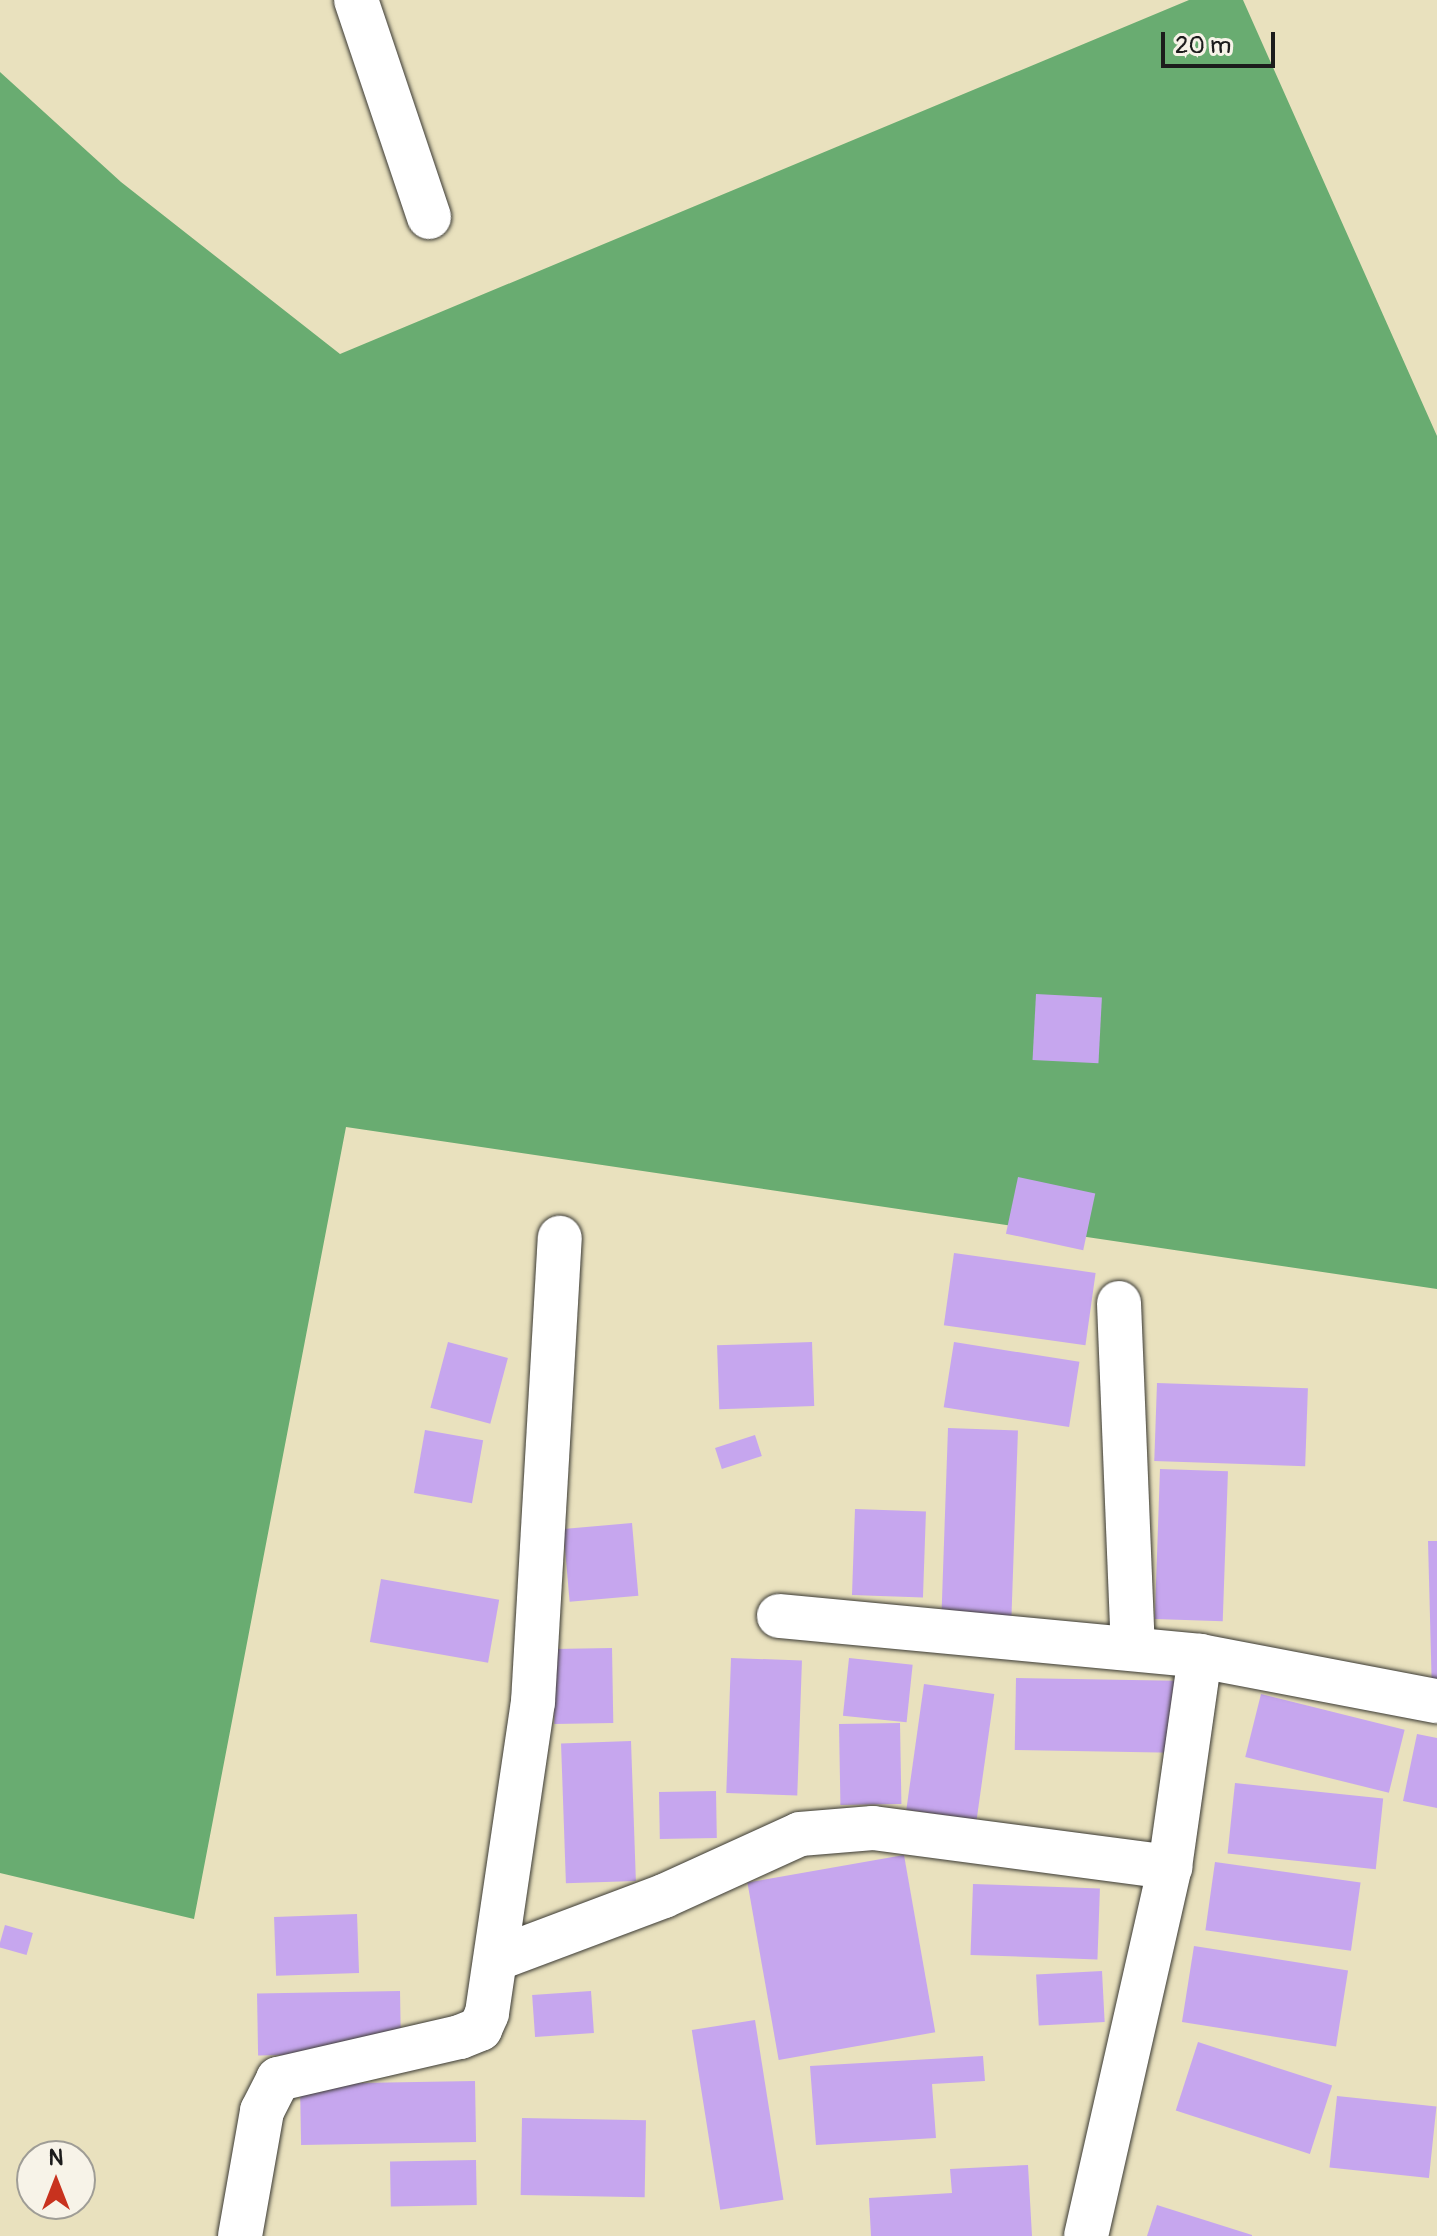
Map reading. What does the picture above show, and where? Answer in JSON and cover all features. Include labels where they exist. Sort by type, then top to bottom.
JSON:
[{"type":"street","points":[[356,0],[429,217]]},
{"type":"street","points":[[240,2236],[262,2111],[278,2079],[480,2029],[499,1958],[533,1702],[560,1238]]},
{"type":"street","points":[[1119,1303],[1133,1649]]},
{"type":"street","points":[[779,1616],[1200,1656],[1437,1701]]},
{"type":"street","points":[[1086,2236],[1170,1867],[1200,1656]]},
{"type":"street","points":[[499,1958],[664,1896],[800,1834],[873,1828],[1170,1867]]},
{"type":"green space","points":[[1189,0],[1243,0],[1437,436],[1437,1289],[346,1127],[194,1919],[0,1873],[0,72],[121,182],[340,354]]},
{"type":"building","points":[[1036,994],[1102,997],[1098,1063],[1033,1060]]},
{"type":"building","points":[[1018,1177],[1095,1193],[1083,1250],[1006,1234]]},
{"type":"building","points":[[954,1253],[1096,1273],[1085,1345],[944,1325]]},
{"type":"building","points":[[448,1342],[508,1358],[490,1424],[430,1408]]},
{"type":"building","points":[[812,1342],[814,1406],[719,1409],[717,1345]]},
{"type":"building","points":[[954,1342],[1079,1362],[1069,1427],[944,1407]]},
{"type":"building","points":[[1157,1383],[1308,1388],[1305,1466],[1154,1461]]},
{"type":"building","points":[[948,1428],[1018,1430],[1011,1620],[941,1618]]},
{"type":"building","points":[[425,1430],[483,1440],[472,1503],[414,1493]]},
{"type":"building","points":[[755,1435],[762,1456],[722,1469],[715,1448]]},
{"type":"building","points":[[1160,1469],[1228,1471],[1223,1621],[1155,1619]]},
{"type":"building","points":[[855,1509],[926,1511],[923,1597],[852,1595]]},
{"type":"building","points":[[632,1523],[638,1596],[570,1602],[563,1529]]},
{"type":"building","points":[[1428,1541],[1437,1541],[1437,1694],[1432,1694]]},
{"type":"building","points":[[381,1579],[499,1600],[488,1663],[370,1642]]},
{"type":"building","points":[[612,1648],[613,1723],[554,1724],[553,1649]]},
{"type":"building","points":[[731,1658],[802,1660],[797,1795],[726,1793]]},
{"type":"building","points":[[849,1658],[913,1665],[907,1722],[843,1716]]},
{"type":"building","points":[[1016,1678],[1175,1681],[1174,1753],[1015,1750]]},
{"type":"building","points":[[924,1684],[994,1694],[977,1820],[906,1810]]},
{"type":"building","points":[[1261,1694],[1405,1730],[1389,1793],[1245,1757]]},
{"type":"building","points":[[900,1723],[901,1804],[840,1805],[839,1724]]},
{"type":"building","points":[[1417,1734],[1437,1738],[1437,1808],[1403,1801]]},
{"type":"building","points":[[631,1741],[636,1881],[566,1883],[561,1743]]},
{"type":"building","points":[[1235,1783],[1383,1799],[1376,1869],[1228,1854]]},
{"type":"building","points":[[716,1791],[717,1838],[660,1839],[659,1792]]},
{"type":"building","points":[[904,1855],[935,2032],[779,2060],[747,1883]]},
{"type":"building","points":[[1215,1862],[1361,1882],[1351,1951],[1205,1930]]},
{"type":"building","points":[[973,1884],[1100,1888],[1097,1959],[971,1955]]},
{"type":"building","points":[[357,1914],[359,1973],[276,1976],[274,1917]]},
{"type":"building","points":[[5,1925],[33,1933],[27,1955],[0,1947]]},
{"type":"building","points":[[1194,1946],[1348,1970],[1336,2046],[1182,2022]]},
{"type":"building","points":[[1102,1971],[1105,2022],[1039,2025],[1036,1974]]},
{"type":"building","points":[[400,1991],[401,2053],[258,2055],[257,1993]]},
{"type":"building","points":[[591,1991],[594,2033],[535,2037],[532,1995]]},
{"type":"building","points":[[755,2020],[783,2200],[720,2210],[692,2030]]},
{"type":"building","points":[[1198,2042],[1332,2086],[1310,2154],[1176,2110]]},
{"type":"building","points":[[983,2056],[985,2081],[932,2084],[936,2138],[816,2145],[810,2066]]},
{"type":"building","points":[[475,2081],[476,2142],[301,2145],[300,2084]]},
{"type":"building","points":[[1337,2096],[1436,2106],[1429,2178],[1329,2168]]},
{"type":"building","points":[[522,2118],[646,2120],[645,2197],[521,2195]]},
{"type":"building","points":[[476,2160],[477,2205],[391,2206],[390,2162]]},
{"type":"building","points":[[1028,2165],[1032,2236],[871,2236],[869,2198],[952,2193],[950,2169]]},
{"type":"building","points":[[1157,2205],[1252,2235],[1252,2236],[1147,2236]]}]
